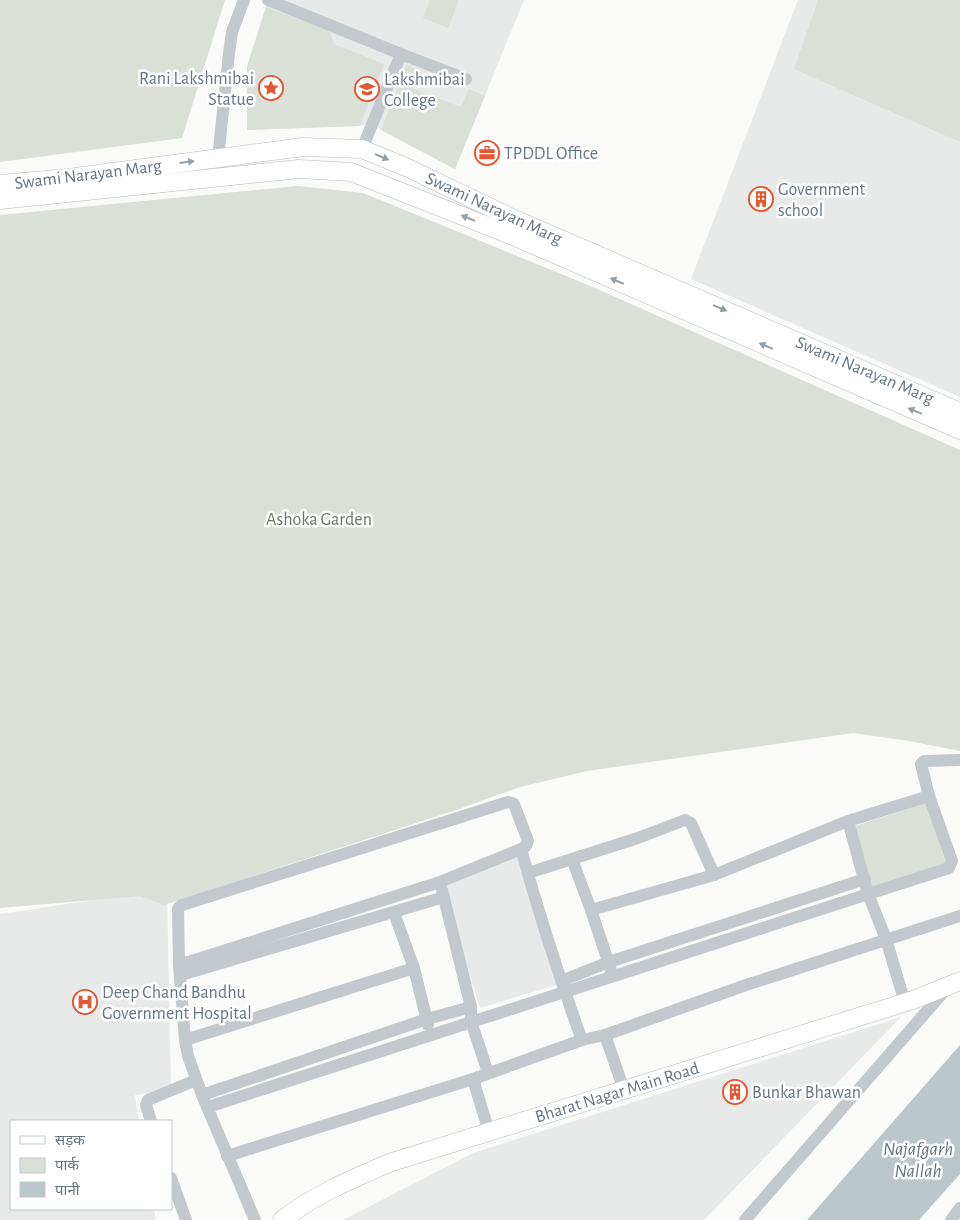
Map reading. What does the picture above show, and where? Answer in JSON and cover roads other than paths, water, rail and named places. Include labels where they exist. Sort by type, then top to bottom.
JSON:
[{"type":"main road","name":"Swami Narayan Marg","points":[[0,184],[68,178],[303,147],[362,149],[408,168],[672,296],[960,430]]},
{"type":"main road","name":"Swami Narayan Marg","points":[[0,200],[299,169],[351,172],[672,296],[960,412]]},
{"type":"main road","name":"Bharat Nagar Main Road","points":[[282,1220],[337,1186],[389,1163],[905,1003],[955,983]]},
{"type":"street","points":[[216,178],[232,32],[244,0]]},
{"type":"street","points":[[268,0],[289,4],[401,54],[466,79]]},
{"type":"street","points":[[362,149],[401,54]]},
{"type":"street","points":[[563,986],[612,976],[949,868],[952,861],[929,796],[921,764],[924,761],[960,760]]},
{"type":"street","points":[[591,910],[714,875],[848,821],[929,796]]},
{"type":"street","points":[[180,970],[440,882],[522,849],[528,841],[514,804],[511,802],[182,905],[178,908],[180,970],[185,1040],[188,1056],[202,1095],[254,1220]]},
{"type":"street","points":[[528,872],[638,838],[688,820],[714,875]]},
{"type":"street","points":[[848,821],[868,894],[886,939],[905,1003]]},
{"type":"street","points":[[522,849],[563,986],[582,1040]]},
{"type":"street","points":[[572,859],[609,962],[612,976]]},
{"type":"street","points":[[208,1107],[472,1021],[563,986],[609,962],[865,878]]},
{"type":"street","points":[[440,882],[471,1007],[472,1021],[488,1073]]},
{"type":"street","points":[[180,970],[394,913],[444,897]]},
{"type":"street","points":[[394,913],[414,968],[430,1034]]},
{"type":"street","points":[[227,1156],[473,1079],[582,1040],[605,1036],[746,984],[960,916]]},
{"type":"street","points":[[185,1040],[414,968]]},
{"type":"street","points":[[745,1220],[955,983]]},
{"type":"street","points":[[202,1095],[427,1018],[471,1007]]},
{"type":"street","points":[[605,1036],[624,1090]]},
{"type":"street","points":[[473,1079],[489,1132]]},
{"type":"street","points":[[151,1120],[146,1105],[148,1100],[196,1080]]},
{"type":"street","points":[[172,1181],[186,1220]]},
{"type":"street","points":[[951,1220],[960,1208]]},
{"type":"water","name":"Najafgarh Nallah","points":[[960,1045],[960,1174],[919,1220],[807,1220]]},
{"type":"place","name":"Rani Lakshmibai Statue","points":[[271,88]]},
{"type":"place","name":"Lakshmibai College","points":[[367,89]]},
{"type":"place","name":"TPDDL Office","points":[[487,153]]},
{"type":"place","name":"Government school","points":[[761,199]]},
{"type":"place","name":"Deep Chand Bandhu Government Hospital","points":[[85,1002]]},
{"type":"place","name":"Bunkar Bhawan","points":[[735,1092]]},
{"type":"park label","name":"Ashoka Garden","points":[[319,519]]}]
